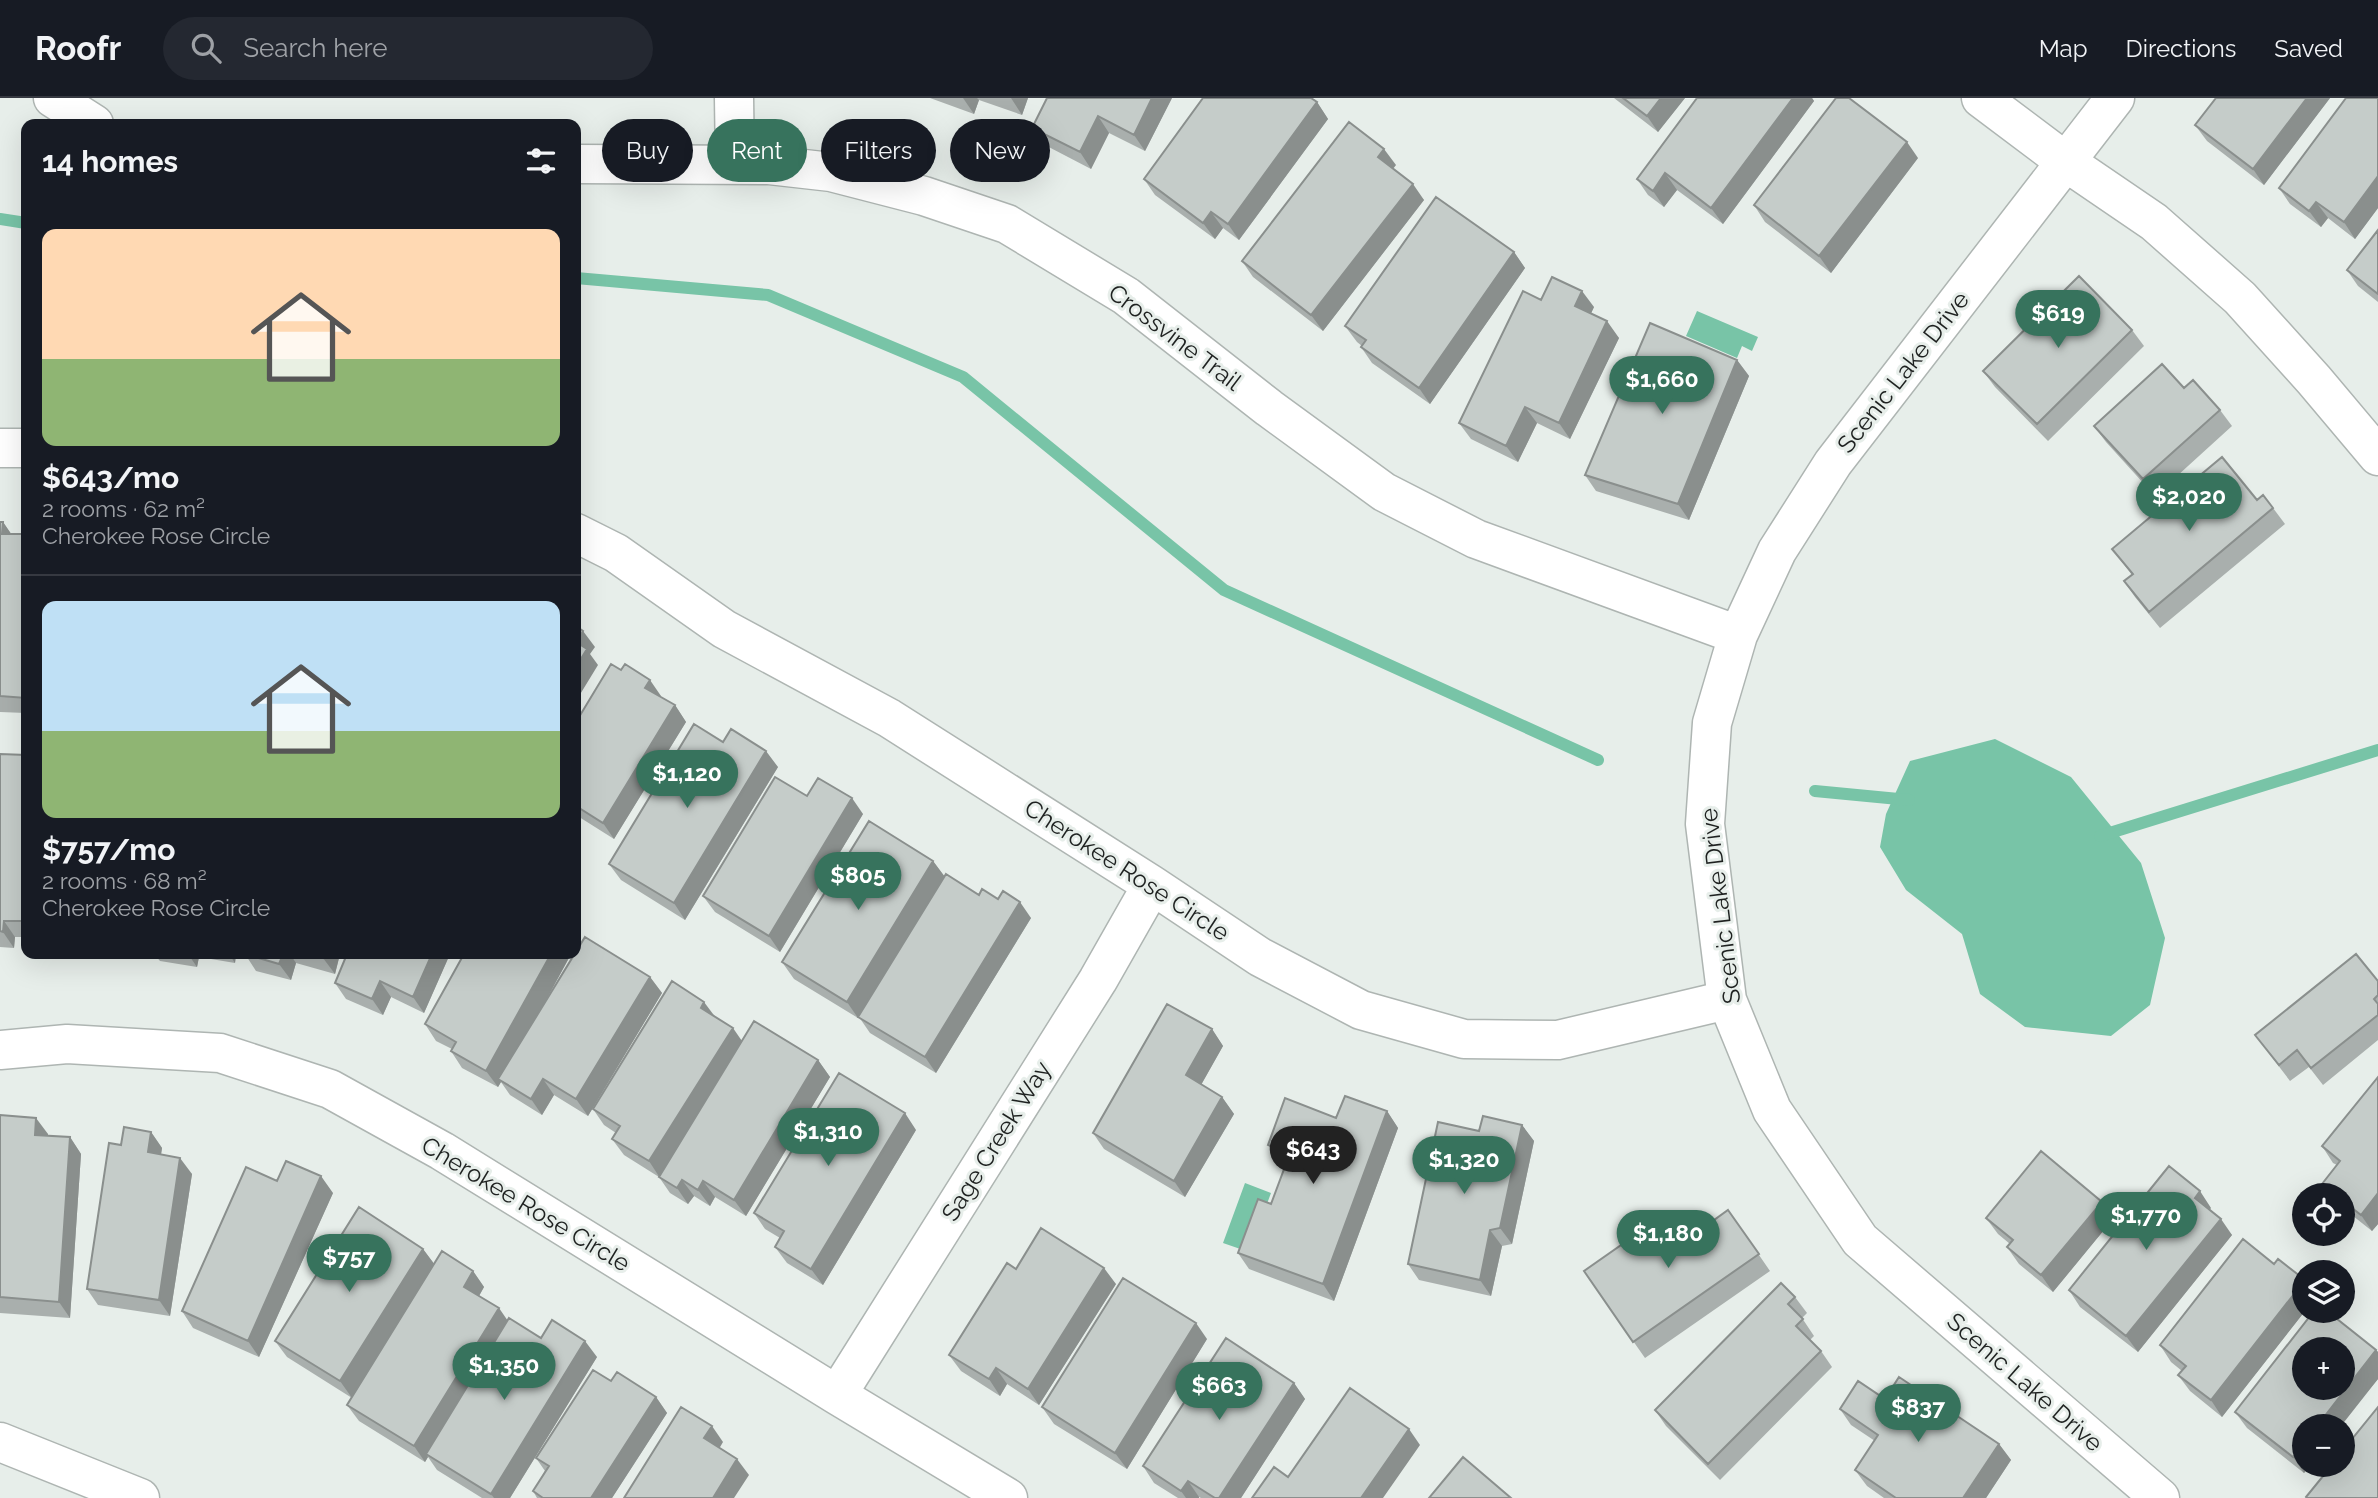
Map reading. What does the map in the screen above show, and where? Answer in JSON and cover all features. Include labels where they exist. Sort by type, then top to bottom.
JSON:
[{"type":"street","points":[[53,98],[86,119]]},
{"type":"street","points":[[734,98],[734,119]]},
{"type":"street","points":[[1981,98],[2066,162],[2154,222],[2240,298],[2378,456]]},
{"type":"street","name":"Scenic Lake Drive","points":[[2115,98],[1833,463],[1777,551],[1738,635],[1712,723],[1705,824],[1727,1000],[1772,1110],[1860,1240],[2160,1498]]},
{"type":"street","name":"Crossvine Trail","points":[[581,164],[707,165]]},
{"type":"street","name":"Crossvine Trail","points":[[807,169],[831,172],[924,196],[1007,225],[1126,296],[1269,408],[1384,492],[1476,539],[1738,635]]},
{"type":"street","points":[[0,448],[21,448]]},
{"type":"street","name":"Cherokee Rose Circle","points":[[581,536],[615,554],[724,629],[889,718],[1260,957],[1361,1010],[1464,1039],[1558,1041],[1727,1000]]},
{"type":"street","name":"Sage Creek Way","points":[[837,1395],[1098,980],[1152,885]]},
{"type":"street","name":"Cherokee Rose Circle","points":[[0,1050],[67,1044],[220,1053],[330,1089],[442,1151],[1008,1498]]},
{"type":"street","points":[[0,1442],[140,1498]]},
{"type":"shaded area","points":[[1697,311],[1758,337],[1752,351],[1742,346],[1737,358],[1686,336]]},
{"type":"shaded area","points":[[1995,739],[2071,777],[2141,863],[2165,938],[2150,1005],[2111,1036],[2025,1027],[1980,994],[1962,934],[1906,890],[1880,847],[1886,814],[1910,761]]},
{"type":"shaded area","points":[[1245,1183],[1271,1193],[1249,1252],[1223,1243]]},
{"type":"building","points":[[1047,98],[1152,98],[1134,135],[1098,116],[1080,152],[1050,137],[1050,119],[1036,119]]},
{"type":"building","points":[[1203,98],[1311,98],[1317,102],[1228,224],[1211,212],[1203,223],[1144,179]]},
{"type":"building","points":[[1623,98],[1661,98],[1647,116]]},
{"type":"building","points":[[1697,98],[1793,98],[1711,208],[1665,173],[1653,191],[1637,179]]},
{"type":"building","points":[[1836,98],[1849,98],[1907,142],[1819,256],[1754,205]]},
{"type":"building","points":[[2216,98],[2307,98],[2253,169],[2195,125]]},
{"type":"building","points":[[2346,98],[2378,98],[2378,176],[2344,222],[2316,202],[2309,211],[2279,188]]},
{"type":"building","points":[[1349,122],[1384,149],[1378,157],[1413,184],[1311,315],[1242,261]]},
{"type":"building","points":[[1436,197],[1514,252],[1419,388],[1361,347],[1366,340],[1345,326]]},
{"type":"building","points":[[2378,230],[2378,294],[2347,270]]},
{"type":"building","points":[[2079,276],[2132,330],[2037,424],[1983,371]]},
{"type":"building","points":[[1552,277],[1582,291],[1575,306],[1607,321],[1559,423],[1525,407],[1506,446],[1459,423],[1523,291],[1541,300]]},
{"type":"building","points":[[1650,323],[1737,360],[1678,504],[1585,475]]},
{"type":"building","points":[[2162,364],[2184,388],[2193,380],[2220,410],[2143,479],[2094,426]]},
{"type":"building","points":[[2222,457],[2257,500],[2263,495],[2273,508],[2149,612],[2124,581],[2133,574],[2112,549]]},
{"type":"building","points":[[0,522],[3,522],[2,534],[21,534],[21,698],[0,696]]},
{"type":"building","points":[[581,645],[587,649],[581,659]]},
{"type":"building","points":[[611,664],[621,670],[625,664],[650,680],[645,688],[675,705],[603,823],[581,809],[581,714]]},
{"type":"building","points":[[694,724],[723,742],[731,729],[766,751],[674,903],[609,864]]},
{"type":"building","points":[[0,754],[21,755],[21,921],[4,921],[3,932],[0,931]]},
{"type":"building","points":[[775,777],[807,796],[818,778],[852,798],[769,936],[703,896]]},
{"type":"building","points":[[869,821],[933,861],[847,1002],[782,962]]},
{"type":"building","points":[[946,874],[979,895],[982,889],[998,899],[1003,891],[1020,902],[925,1057],[858,1017]]},
{"type":"building","points":[[585,937],[650,977],[576,1099],[543,1079],[531,1099],[498,1079],[572,959],[581,959],[581,944]]},
{"type":"building","points":[[2356,954],[2378,981],[2378,995],[2374,999],[2378,1004],[2378,1015],[2311,1068],[2297,1050],[2279,1065],[2255,1035]]},
{"type":"building","points":[[262,959],[281,959],[279,964]]},
{"type":"building","points":[[345,959],[430,959],[413,997],[380,981],[372,999],[335,983]]},
{"type":"building","points":[[461,959],[548,959],[486,1071],[451,1051],[456,1042],[425,1024]]},
{"type":"building","points":[[672,981],[704,1002],[701,1008],[733,1028],[649,1161],[612,1139],[620,1126],[593,1109]]},
{"type":"building","points":[[1167,1004],[1212,1029],[1186,1075],[1222,1097],[1174,1181],[1093,1133]]},
{"type":"building","points":[[754,1021],[818,1060],[734,1200],[703,1181],[698,1190],[682,1180],[677,1188],[659,1177]]},
{"type":"building","points":[[839,1073],[905,1113],[811,1269],[775,1247],[784,1231],[754,1213]]},
{"type":"building","points":[[2378,1077],[2378,1193],[2361,1215],[2355,1210],[2355,1183],[2323,1183],[2340,1161],[2322,1146]]},
{"type":"building","points":[[1345,1096],[1387,1111],[1323,1284],[1238,1253],[1258,1199],[1271,1204],[1290,1153],[1268,1145],[1285,1098],[1336,1118]]},
{"type":"building","points":[[0,1115],[36,1118],[35,1135],[70,1137],[59,1302],[0,1297]]},
{"type":"building","points":[[1483,1116],[1522,1125],[1500,1228],[1490,1230],[1480,1280],[1408,1264],[1438,1122],[1479,1131]]},
{"type":"building","points":[[124,1127],[151,1132],[148,1152],[180,1158],[159,1300],[87,1289],[109,1143],[121,1145]]},
{"type":"building","points":[[2041,1151],[2102,1202],[2041,1275],[2007,1247],[2013,1240],[1986,1218]]},
{"type":"building","points":[[286,1161],[321,1176],[248,1341],[182,1311],[246,1167],[277,1181]]},
{"type":"building","points":[[2169,1166],[2200,1191],[2195,1198],[2221,1219],[2126,1336],[2069,1290]]},
{"type":"building","points":[[359,1207],[423,1249],[340,1381],[275,1341]]},
{"type":"building","points":[[1728,1210],[1759,1254],[1633,1342],[1584,1271],[1667,1213],[1679,1230],[1689,1223],[1696,1233]]},
{"type":"building","points":[[1041,1228],[1104,1268],[1028,1389],[996,1368],[989,1379],[949,1355],[1007,1263],[1016,1269]]},
{"type":"building","points":[[2243,1239],[2274,1264],[2278,1259],[2292,1270],[2292,1297],[2211,1400],[2178,1375],[2186,1366],[2160,1345]]},
{"type":"building","points":[[442,1251],[473,1271],[464,1287],[499,1308],[414,1446],[347,1405]]},
{"type":"building","points":[[1123,1278],[1196,1323],[1115,1453],[1042,1407]]},
{"type":"building","points":[[1781,1283],[1795,1297],[1788,1304],[1803,1319],[1796,1326],[1821,1351],[1708,1464],[1655,1410]]},
{"type":"building","points":[[509,1318],[541,1338],[552,1320],[585,1341],[491,1494],[426,1454]]},
{"type":"building","points":[[2305,1323],[2342,1323],[2376,1350],[2355,1377],[2355,1337],[2294,1337]]},
{"type":"building","points":[[1226,1338],[1294,1383],[1219,1498],[1215,1498],[1188,1481],[1181,1491],[1143,1466]]},
{"type":"building","points":[[2292,1339],[2292,1400],[2337,1400],[2326,1414],[2292,1414],[2292,1456],[2235,1412]]},
{"type":"building","points":[[593,1370],[611,1381],[617,1372],[656,1397],[591,1498],[543,1498],[533,1491],[549,1466],[536,1458]]},
{"type":"building","points":[[1899,1377],[1999,1444],[1963,1498],[1896,1498],[1855,1470],[1878,1435],[1840,1409],[1858,1381],[1885,1399]]},
{"type":"building","points":[[1350,1388],[1409,1429],[1361,1498],[1252,1498],[1274,1467],[1288,1477]]},
{"type":"building","points":[[681,1407],[712,1426],[704,1438],[737,1459],[713,1498],[624,1498]]},
{"type":"building","points":[[2378,1407],[2378,1498],[2307,1498],[2322,1477],[2355,1477],[2355,1435]]},
{"type":"building","points":[[1463,1457],[1511,1498],[1429,1498]]},
{"type":"waterway","points":[[0,219],[21,222]]},
{"type":"waterway","points":[[581,278],[768,295],[963,377],[1224,590],[1598,760]]},
{"type":"waterway","points":[[2100,836],[2378,750]]},
{"type":"waterway","points":[[1815,791],[1909,800]]}]
